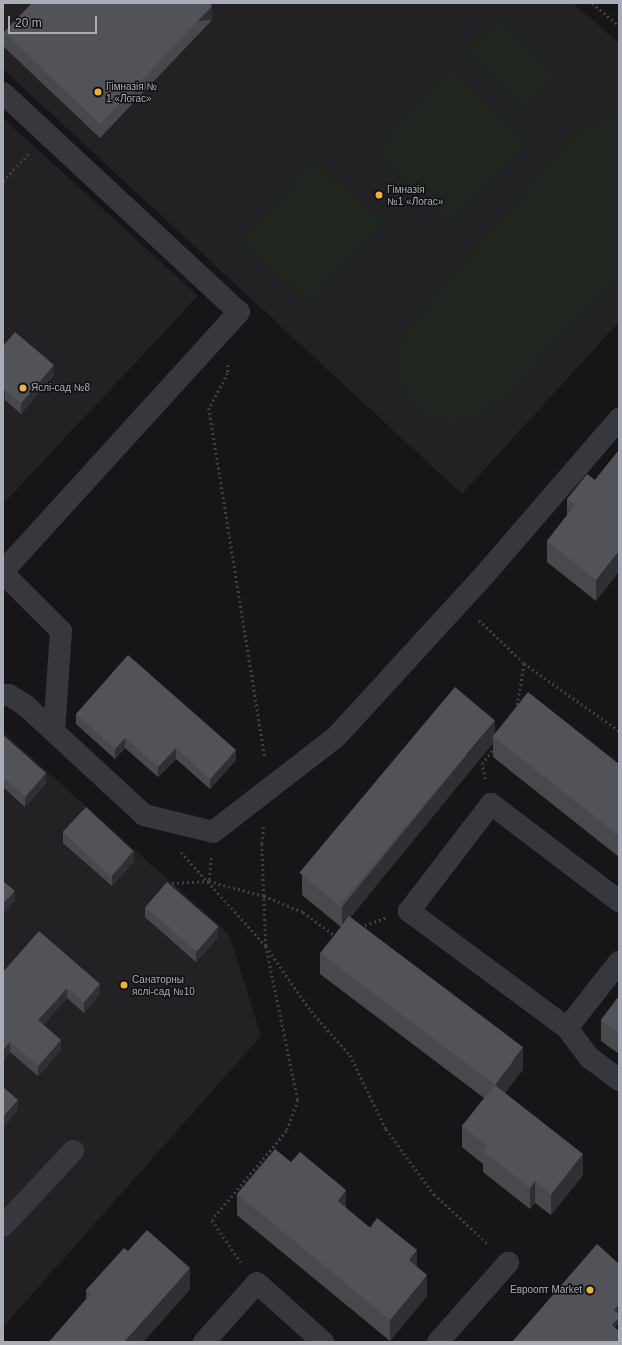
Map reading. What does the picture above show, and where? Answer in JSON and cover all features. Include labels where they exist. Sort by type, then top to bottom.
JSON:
[{"type":"lane","points":[[3,92],[238,312],[3,572],[61,631],[54,731]]},
{"type":"lane","points":[[3,694],[9,695],[25,705],[144,815],[212,832],[336,737],[460,602],[619,419]]},
{"type":"lane","points":[[619,901],[491,804],[409,911],[567,1028],[590,1058],[619,1080]]},
{"type":"lane","points":[[567,1028],[619,962]]},
{"type":"lane","points":[[3,1226],[74,1151]]},
{"type":"lane","points":[[438,1342],[508,1263]]},
{"type":"lane","points":[[204,1342],[257,1283],[323,1342]]},
{"type":"path","points":[[592,3],[619,26]]},
{"type":"path","points":[[3,181],[47,134]]},
{"type":"path","points":[[226,327],[228,373],[209,408],[268,774],[268,789],[262,844],[266,946],[298,1100],[287,1131],[212,1220],[257,1283]]},
{"type":"path","points":[[460,602],[524,663],[619,731]]},
{"type":"path","points":[[515,714],[524,663]]},
{"type":"path","points":[[491,804],[482,764],[495,746]]},
{"type":"path","points":[[176,848],[209,881],[266,946],[311,1011],[350,1055],[386,1129],[434,1194],[508,1263]]},
{"type":"path","points":[[172,883],[209,881],[264,896],[303,912],[336,936],[342,934]]},
{"type":"path","points":[[355,928],[409,911]]},
{"type":"shaded area","name":"Гімназія №1 «Логас»","points":[[3,3],[573,3],[619,43],[619,322],[462,494],[3,69]]},
{"type":"shaded area","points":[[500,18],[556,76],[522,108],[466,51]]},
{"type":"shaded area","points":[[450,69],[528,141],[451,223],[374,151]]},
{"type":"shaded area","points":[[619,117],[619,275],[505,397],[482,415],[455,424],[441,422],[427,415],[405,394],[399,378],[397,363],[399,349],[408,327],[574,134],[587,124]]},
{"type":"shaded area","points":[[3,118],[198,296],[3,504]]},
{"type":"shaded area","points":[[314,160],[383,222],[310,304],[240,242]]},
{"type":"shaded area","name":"Санаторны яслі-сад №10","points":[[3,732],[229,934],[261,1036],[3,1327]]},
{"type":"building","name":"Гімназія № 1 «Логас»","points":[[32,3],[209,3],[212,6],[100,124],[4,32]]},
{"type":"building","name":"Яслі-сад №8","points":[[15,332],[54,365],[21,403],[5,390],[3,392],[3,346]]},
{"type":"building","points":[[619,450],[619,551],[596,580],[547,541],[575,505],[567,499],[587,474],[595,480]]},
{"type":"building","points":[[128,655],[236,750],[210,779],[176,748],[158,767],[125,738],[115,749],[76,714]]},
{"type":"building","points":[[455,687],[495,720],[339,906],[299,872]]},
{"type":"building","points":[[528,692],[619,764],[619,836],[493,736]]},
{"type":"building","points":[[3,735],[46,773],[25,797],[3,777]]},
{"type":"building","points":[[86,807],[134,851],[110,876],[63,832]]},
{"type":"building","points":[[3,881],[15,891],[3,904]]},
{"type":"building","points":[[167,882],[218,927],[197,952],[145,907]]},
{"type":"building","points":[[349,916],[523,1047],[495,1085],[321,954]]},
{"type":"building","points":[[39,931],[100,984],[84,1002],[67,988],[38,1020],[61,1040],[38,1066],[10,1042],[3,1050],[3,972]]},
{"type":"building","points":[[619,996],[619,1033],[601,1020]]},
{"type":"building","points":[[495,1085],[583,1154],[551,1194],[535,1181],[530,1188],[483,1151],[487,1146],[462,1126]]},
{"type":"building","points":[[3,1087],[18,1100],[3,1117]]},
{"type":"building","points":[[275,1149],[291,1162],[300,1152],[346,1190],[338,1201],[370,1228],[377,1218],[417,1250],[409,1260],[427,1275],[390,1320],[237,1194]]},
{"type":"building","points":[[147,1230],[190,1268],[124,1342],[49,1342],[91,1294],[86,1290],[124,1248],[128,1251]]},
{"type":"building","name":"Евроопт Market","points":[[597,1244],[619,1264],[619,1305],[614,1310],[619,1314],[619,1318],[612,1325],[619,1331],[619,1339],[617,1342],[512,1342]]},
{"type":"place","name":"Гімназія № 1 «Логас»","points":[[98,92]]},
{"type":"place","name":"Гімназія №1 «Логас»","points":[[379,195]]},
{"type":"place","name":"Яслі-сад №8","points":[[23,388]]},
{"type":"place","name":"Санаторны яслі-сад №10","points":[[124,985]]},
{"type":"place","name":"Евроопт Market","points":[[590,1290]]}]
